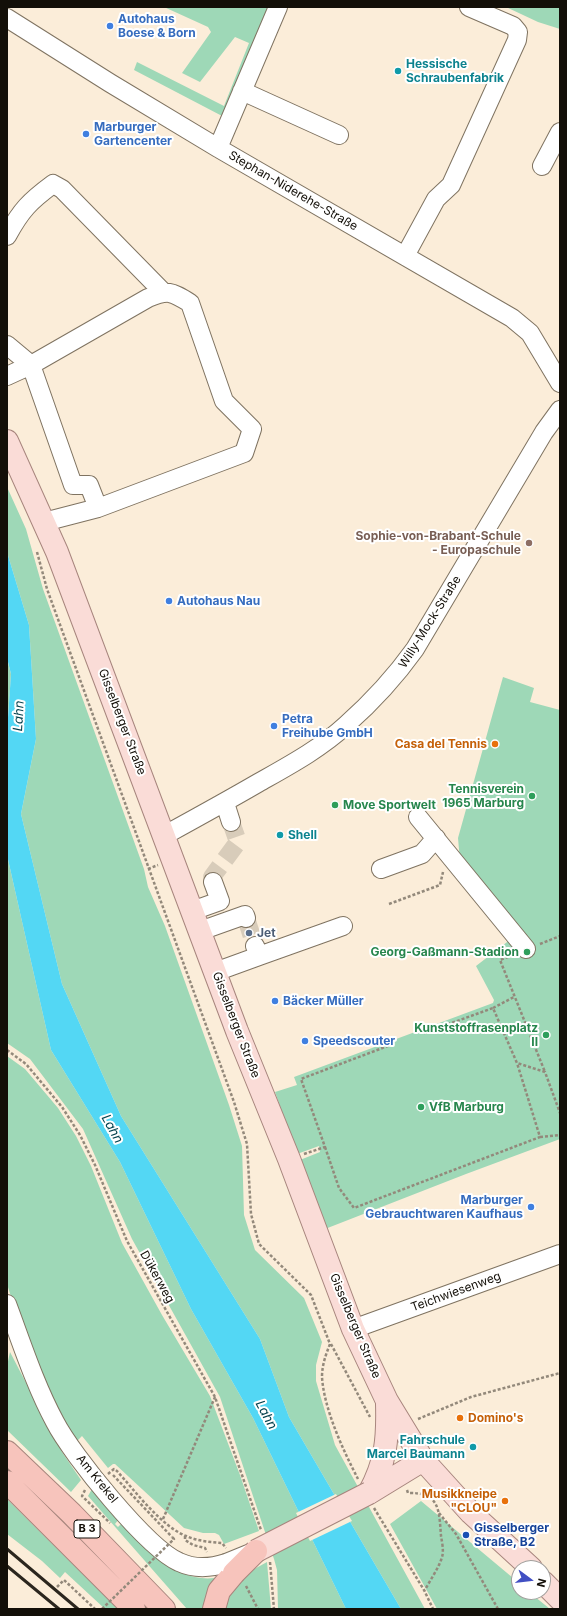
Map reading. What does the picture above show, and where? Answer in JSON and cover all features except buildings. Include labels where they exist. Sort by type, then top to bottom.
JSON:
[{"type":"highway","name":"B 3","points":[[7,1452],[72,1514],[164,1609]]},
{"type":"highway","name":"B 3","points":[[7,1482],[134,1609]]},
{"type":"highway","points":[[214,1609],[219,1591],[230,1568],[263,1556]]},
{"type":"main road","name":"Gisselberger Straße","points":[[7,441],[44,522],[165,835],[215,972],[289,1159],[353,1329],[387,1401],[423,1460],[471,1513],[522,1560]]},
{"type":"main road","points":[[366,1492],[380,1472],[386,1450],[387,1401]]},
{"type":"main road","points":[[263,1556],[366,1492],[423,1460]]},
{"type":"main road","points":[[551,1590],[560,1599]]},
{"type":"street","points":[[218,148],[278,7]]},
{"type":"street","points":[[405,256],[436,199],[451,184],[517,40],[518,32],[513,26],[469,7]]},
{"type":"street","name":"Stephan-Niderehe-Straße","points":[[7,18],[110,83],[218,148],[512,318],[530,333],[560,383]]},
{"type":"street","points":[[242,91],[339,135]]},
{"type":"street","points":[[542,166],[560,132]]},
{"type":"street","points":[[7,236],[15,221],[30,202],[53,184],[62,189],[164,292]]},
{"type":"street","points":[[7,376],[31,365],[148,298],[164,292],[176,294],[190,303],[224,401],[252,429],[244,453],[98,508],[44,522]]},
{"type":"street","points":[[7,345],[31,365],[74,485],[89,484],[98,508]]},
{"type":"street","name":"Willy-Mock-Straße","points":[[165,835],[225,803],[320,746],[346,726],[376,697],[400,670],[415,649],[544,432],[560,410]]},
{"type":"street","points":[[225,803],[231,822]]},
{"type":"street","points":[[418,817],[526,949]]},
{"type":"street","points":[[381,869],[422,854],[436,838]]},
{"type":"street","points":[[192,911],[220,901],[213,882]]},
{"type":"street","points":[[200,931],[245,915],[246,918]]},
{"type":"street","points":[[215,972],[257,951],[343,926]]},
{"type":"street","name":"Teichwiesenweg","points":[[353,1329],[560,1254]]},
{"type":"street","name":"Am Krekel","points":[[7,1304],[47,1406],[56,1424],[83,1464],[104,1489],[131,1520],[169,1556],[184,1564],[199,1567],[230,1568]]},
{"type":"path","points":[[36,551],[47,589],[234,1102],[247,1144],[251,1214],[259,1244],[311,1296],[330,1344],[372,1420]]},
{"type":"path","points":[[389,904],[440,885],[444,868],[453,859]]},
{"type":"path","points":[[560,936],[500,960],[560,1113]]},
{"type":"path","points":[[424,1033],[493,1008],[514,997]]},
{"type":"path","points":[[493,1008],[517,1063],[540,1137]]},
{"type":"path","points":[[393,1044],[301,1079],[339,1188],[354,1208],[540,1137],[560,1135]]},
{"type":"path","name":"Dükerweg","points":[[7,1050],[26,1064],[62,1107],[80,1135],[95,1165],[127,1241],[215,1397],[261,1530]]},
{"type":"path","points":[[517,1063],[545,1072]]},
{"type":"path","points":[[289,1159],[325,1147]]},
{"type":"path","points":[[330,1344],[324,1357],[323,1370],[325,1390],[341,1443],[366,1492],[424,1590],[433,1609]]},
{"type":"path","points":[[420,1426],[417,1420],[471,1397],[560,1373]]},
{"type":"path","points":[[162,1519],[215,1397]]},
{"type":"path","points":[[110,1472],[114,1469],[117,1470],[162,1519],[185,1536],[185,1540],[193,1545],[201,1547]]},
{"type":"path","points":[[102,1609],[174,1539],[113,1475]]},
{"type":"path","points":[[408,1493],[428,1495],[436,1503],[439,1512],[443,1556],[424,1590]]},
{"type":"path","points":[[439,1512],[456,1534],[498,1609]]},
{"type":"path","points":[[263,1556],[274,1609]]},
{"type":"path","points":[[57,1587],[64,1580],[95,1609]]},
{"type":"green space","points":[[164,7],[272,7],[224,117],[134,70],[137,62],[224,106],[249,43],[235,37],[200,82],[182,73],[211,32],[208,27]]},
{"type":"green space","points":[[506,7],[560,7],[560,29],[538,22]]},
{"type":"green space","points":[[7,487],[26,529],[43,589],[144,869],[148,887],[165,926],[229,1105],[242,1146],[244,1215],[255,1250],[304,1298],[322,1342],[316,1365],[316,1381],[335,1445],[425,1609],[401,1609],[289,1417],[260,1339],[121,1116],[62,984],[21,814],[36,739],[29,625],[7,552]]},
{"type":"green space","points":[[7,659],[11,674],[7,732]]},
{"type":"green space","name":"Georg-Gaßmann-Stadion","points":[[503,677],[534,688],[530,702],[560,710],[560,1139],[325,1229],[300,1160],[320,1152],[319,1146],[297,1154],[275,1092],[297,1085],[294,1077],[493,1003],[494,1000],[476,966],[511,939],[462,884],[458,838]]},
{"type":"green space","points":[[7,855],[51,1050],[120,1162],[191,1309],[253,1418],[346,1609],[278,1609],[277,1570],[274,1559],[220,1397],[132,1239],[83,1129],[30,1059],[7,1043]]},
{"type":"green space","points":[[7,1056],[25,1069],[58,1108],[76,1136],[91,1166],[122,1243],[162,1315],[210,1396],[240,1475],[259,1531],[224,1544],[219,1535],[215,1533],[203,1533],[184,1528],[115,1464],[108,1468],[82,1436],[77,1441],[65,1423],[36,1365],[20,1325],[7,1284]]},
{"type":"green space","points":[[10,1352],[62,1452],[81,1480],[71,1492],[7,1430],[7,1366]]},
{"type":"green space","points":[[92,1489],[119,1519],[115,1524],[118,1527],[122,1523],[154,1554],[166,1563],[178,1571],[191,1576],[205,1578],[221,1577],[208,1609],[187,1609],[88,1496]]},
{"type":"green space","points":[[7,1499],[118,1609],[105,1609],[65,1572],[60,1578],[42,1561],[7,1534]]},
{"type":"green space","points":[[421,1501],[511,1576],[511,1600],[539,1600],[550,1609],[437,1609],[390,1524]]},
{"type":"green space","points":[[267,1562],[271,1609],[223,1609],[224,1603],[247,1573]]},
{"type":"water","name":"Lahn","points":[[7,552],[29,625],[36,739],[21,814],[62,984],[121,1116],[260,1339],[289,1417],[401,1609],[346,1609],[253,1418],[191,1309],[120,1162],[51,1050],[7,855],[7,732],[11,674],[7,658]]},
{"type":"pier","points":[[336,1494],[352,1521],[310,1541],[296,1513]]},
{"type":"tunnel","points":[[213,882],[212,877],[238,842],[231,822]]},
{"type":"tunnel","points":[[246,918],[255,946]]},
{"type":"railway","points":[[7,1549],[78,1609]]},
{"type":"railway","points":[[7,1566],[59,1609]]},
{"type":"place","name":"Autohaus Boese & Born","points":[[110,26]]},
{"type":"place","name":"Hessische Schraubenfabrik","points":[[398,71]]},
{"type":"place","name":"Marburger Gartencenter","points":[[86,134]]},
{"type":"place","name":"Sophie-von-Brabant-Schule - Europaschule","points":[[529,543]]},
{"type":"place","name":"Autohaus Nau","points":[[169,601]]},
{"type":"place","name":"Petra Freihube GmbH","points":[[274,726]]},
{"type":"place","name":"Casa del Tennis","points":[[495,744]]},
{"type":"place","name":"Tennisverein 1965 Marburg","points":[[532,796]]},
{"type":"place","name":"Move Sportwelt","points":[[335,805]]},
{"type":"place","name":"Shell","points":[[280,835]]},
{"type":"place","name":"Jet","points":[[249,933]]},
{"type":"place","name":"Georg-Gaßmann-Stadion","points":[[527,952]]},
{"type":"place","name":"Bäcker Müller","points":[[275,1001]]},
{"type":"place","name":"Kunststoffrasenplatz II","points":[[546,1035]]},
{"type":"place","name":"Speedscouter","points":[[305,1041]]},
{"type":"place","name":"VfB Marburg","points":[[421,1107]]},
{"type":"place","name":"Marburger Gebrauchtwaren Kaufhaus","points":[[531,1207]]},
{"type":"place","name":"Domino's","points":[[460,1418]]},
{"type":"place","name":"Fahrschule Marcel Baumann","points":[[473,1447]]},
{"type":"place","name":"Musikkneipe \"CLOU\"","points":[[505,1501]]},
{"type":"place","name":"Gisselberger Straße, B2","points":[[466,1535]]}]
